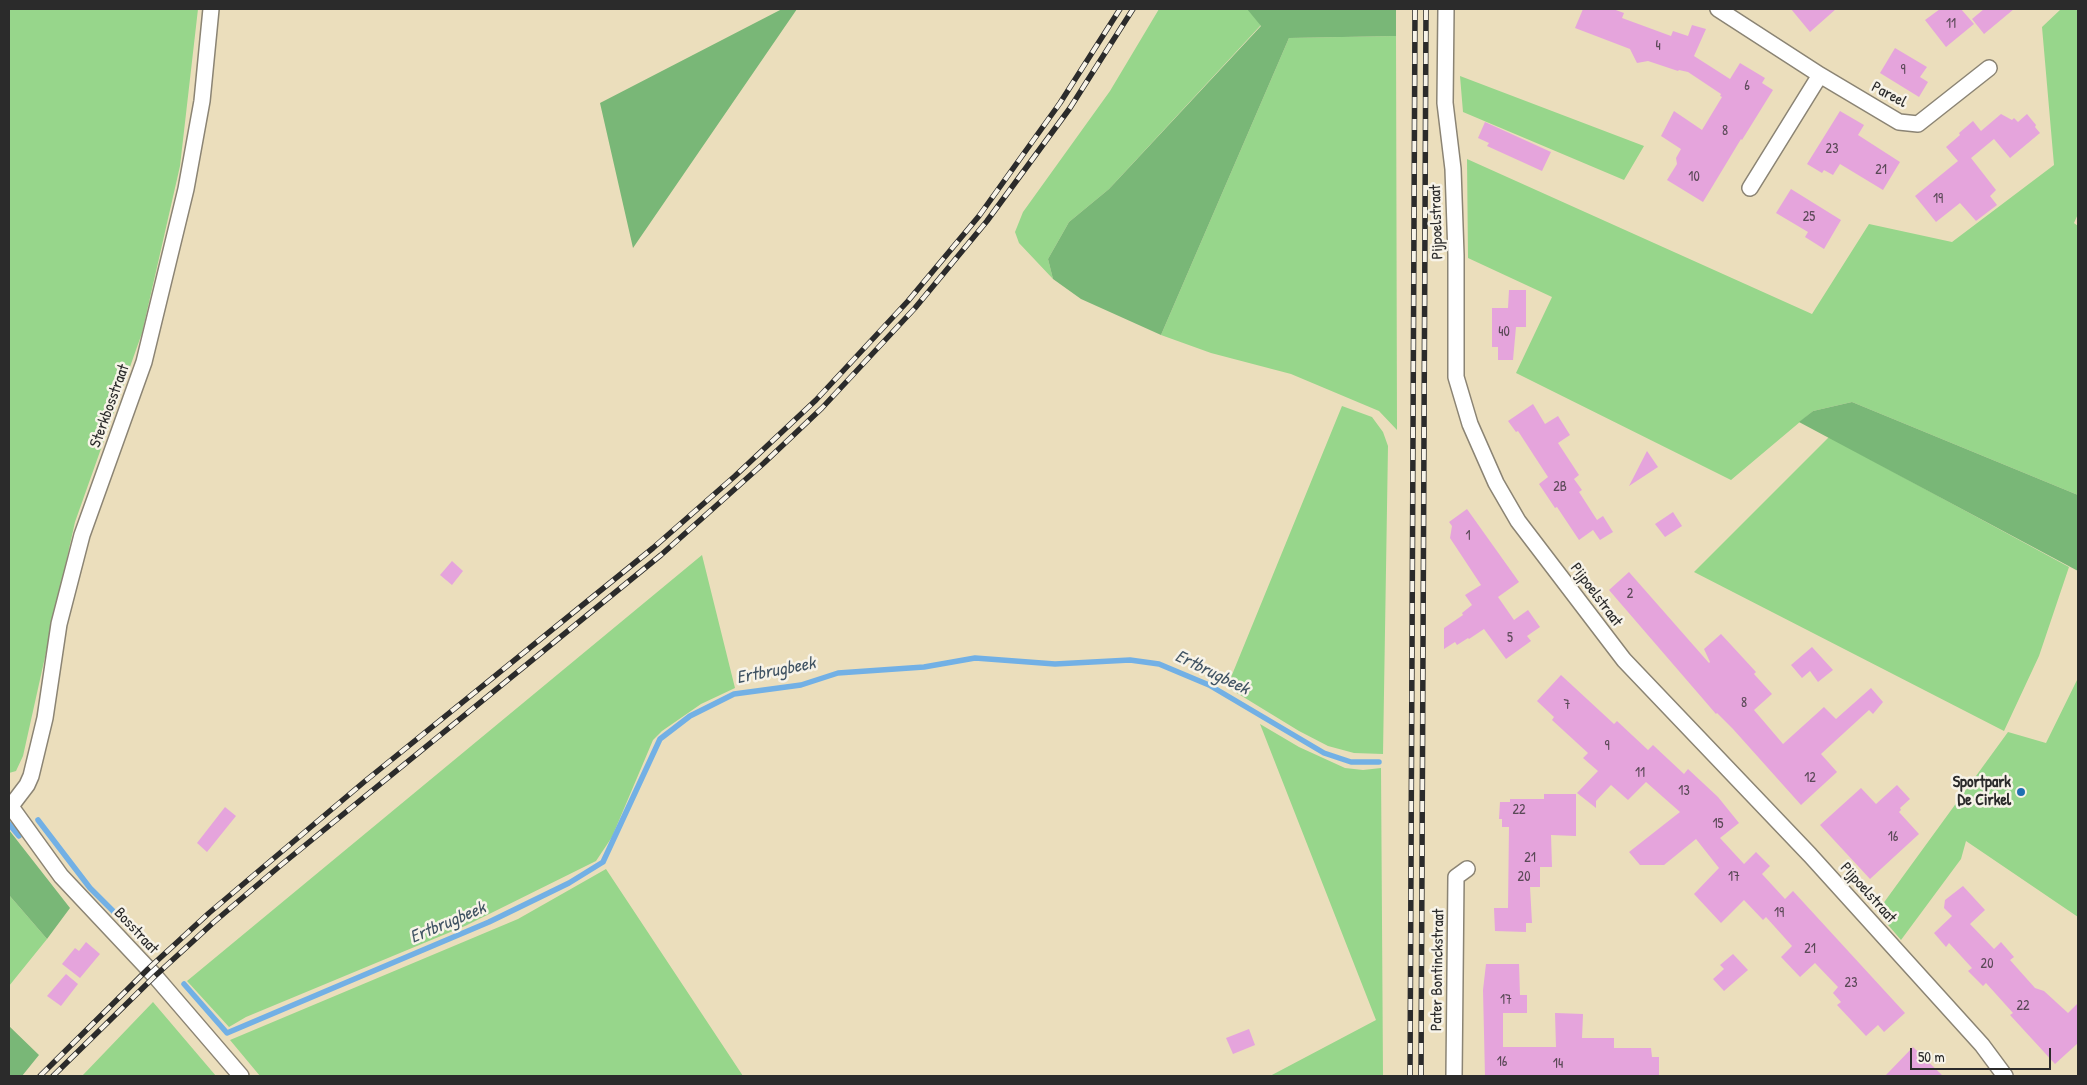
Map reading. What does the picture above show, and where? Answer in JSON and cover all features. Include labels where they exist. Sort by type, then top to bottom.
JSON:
[{"type":"street","name":"Sterkbosstraat","points":[[10,805],[23,791],[31,776],[45,718],[59,624],[82,535],[144,362],[187,179],[202,101],[211,9]]},
{"type":"street","name":"Pijpoelstraat","points":[[1446,9],[1445,103],[1453,169],[1456,255],[1456,377],[1470,424],[1496,483],[1518,521],[1624,660],[1816,862],[1982,1046],[2005,1076]]},
{"type":"street","name":"Pareel","points":[[1718,9],[1738,13],[1820,75],[1899,122],[1918,124],[1989,68]]},
{"type":"street","points":[[1750,188],[1820,75]]},
{"type":"street","name":"Bosstraat","points":[[10,805],[61,876],[159,981],[241,1076]]},
{"type":"street","name":"Pater Bontinckstraat","points":[[1454,1076],[1456,877],[1467,869]]},
{"type":"green space","points":[[9,9],[198,9],[180,166],[142,333],[75,522],[23,756],[16,771],[9,773]]},
{"type":"green space","points":[[782,9],[797,9],[633,248],[600,103]]},
{"type":"green space","points":[[1159,9],[1248,9],[1261,25],[1109,189],[1069,222],[1048,259],[1053,279],[1019,243],[1015,232],[1023,212],[1110,91]]},
{"type":"green space","points":[[1247,9],[1396,9],[1396,36],[1289,38],[1161,335],[1081,299],[1053,279],[1048,259],[1069,222],[1109,189],[1261,26]]},
{"type":"green space","points":[[2061,9],[2078,9],[2078,214],[2074,223],[2078,226],[2078,495],[1852,402],[1813,411],[1731,480],[1516,373],[1552,297],[1468,258],[1467,159],[1812,314],[1869,224],[1952,242],[2054,165],[2042,27]]},
{"type":"green space","points":[[1396,36],[1397,430],[1379,411],[1291,374],[1211,353],[1161,335],[1289,38]]},
{"type":"green space","points":[[1460,76],[1644,146],[1624,180],[1463,112]]},
{"type":"green space","points":[[1852,402],[2078,495],[2078,571],[1799,422],[1813,411]]},
{"type":"green space","points":[[1342,406],[1372,417],[1383,432],[1388,446],[1383,754],[1354,753],[1328,746],[1299,731],[1227,687]]},
{"type":"green space","points":[[1829,437],[2069,567],[2039,656],[2004,731],[1694,572]]},
{"type":"green space","points":[[702,555],[735,688],[701,704],[662,731],[653,740],[612,837],[596,861],[465,926],[246,1017],[229,1027],[187,981]]},
{"type":"green space","name":"Sportpark De Cirkel","points":[[2078,678],[2078,917],[1966,841],[1961,859],[1901,940],[1877,912],[2008,732],[2046,743]]},
{"type":"green space","points":[[1260,724],[1299,747],[1345,768],[1363,770],[1381,768],[1383,1076],[1270,1076],[1376,1020]]},
{"type":"green space","points":[[9,830],[70,908],[47,939],[9,895]]},
{"type":"green space","points":[[606,869],[743,1076],[260,1076],[230,1040],[518,919]]},
{"type":"green space","points":[[9,895],[47,939],[9,986]]},
{"type":"green space","points":[[153,1002],[216,1076],[82,1076]]},
{"type":"green space","points":[[9,1026],[39,1055],[22,1076],[9,1076]]},
{"type":"building","points":[[1583,9],[1613,9],[1624,13],[1622,18],[1671,36],[1673,31],[1688,36],[1692,25],[1706,29],[1694,56],[1730,79],[1740,63],[1765,78],[1762,83],[1773,90],[1703,202],[1667,180],[1677,164],[1676,158],[1681,149],[1661,136],[1674,111],[1702,130],[1722,97],[1720,96],[1721,94],[1688,72],[1678,71],[1648,61],[1637,63],[1630,49],[1575,28]]},
{"type":"building","points":[[1791,9],[1836,9],[1810,32]]},
{"type":"building","points":[[1940,9],[1961,9],[1974,24],[1946,47],[1925,20]]},
{"type":"building","points":[[1984,9],[2014,9],[1984,34],[1972,19]]},
{"type":"building","points":[[1895,48],[1927,67],[1920,77],[1928,82],[1919,97],[1880,73]]},
{"type":"building","points":[[1840,111],[1864,125],[1858,135],[1900,162],[1883,190],[1840,164],[1833,175],[1824,170],[1822,173],[1807,164]]},
{"type":"building","points":[[2001,114],[2012,120],[2014,118],[2018,122],[2027,114],[2040,133],[2010,158],[1994,139],[1971,158],[1996,190],[1990,196],[1997,205],[1976,221],[1960,203],[1936,222],[1915,196],[1958,161],[1946,147],[1960,135],[1959,133],[1973,121],[1981,131]]},
{"type":"building","points":[[1485,122],[1551,152],[1542,171],[1487,146],[1489,143],[1478,138]]},
{"type":"building","points":[[1791,189],[1841,220],[1824,249],[1805,237],[1808,232],[1776,213]]},
{"type":"building","points":[[1509,290],[1526,290],[1526,327],[1516,327],[1513,360],[1498,360],[1498,347],[1492,347],[1492,308],[1508,308]]},
{"type":"building","points":[[1533,404],[1545,424],[1558,416],[1570,435],[1558,443],[1579,475],[1574,479],[1582,490],[1579,492],[1597,520],[1603,516],[1613,532],[1600,540],[1593,530],[1579,540],[1539,484],[1548,477],[1518,431],[1516,432],[1508,421]]},
{"type":"building","points":[[1647,451],[1658,467],[1629,486]]},
{"type":"building","points":[[1467,509],[1519,582],[1498,597],[1514,620],[1528,610],[1540,627],[1527,636],[1531,641],[1506,659],[1484,629],[1457,645],[1455,642],[1444,649],[1444,628],[1463,615],[1462,613],[1472,605],[1465,595],[1481,585],[1450,538],[1452,526],[1449,522]]},
{"type":"building","points":[[1673,512],[1682,526],[1665,537],[1655,524]]},
{"type":"building","points":[[452,561],[463,571],[452,585],[440,575]]},
{"type":"building","points":[[1629,572],[1709,663],[1704,649],[1721,634],[1756,672],[1754,674],[1772,694],[1754,710],[1783,744],[1824,707],[1836,719],[1871,688],[1883,702],[1873,714],[1869,710],[1821,754],[1837,772],[1801,805],[1733,729],[1716,714],[1609,590]]},
{"type":"building","points":[[1812,647],[1833,670],[1818,682],[1810,671],[1802,678],[1791,665]]},
{"type":"building","points":[[1561,675],[1614,724],[1617,721],[1648,750],[1653,745],[1684,774],[1688,769],[1718,797],[1739,823],[1720,838],[1744,864],[1756,852],[1770,866],[1762,874],[1785,899],[1793,891],[1905,1013],[1884,1032],[1878,1025],[1866,1036],[1837,1005],[1841,1002],[1833,993],[1838,987],[1815,963],[1800,977],[1781,957],[1792,946],[1766,917],[1763,920],[1744,900],[1721,923],[1694,894],[1719,868],[1696,839],[1664,865],[1640,865],[1629,852],[1680,812],[1646,782],[1628,800],[1611,785],[1596,801],[1596,808],[1577,793],[1598,771],[1583,758],[1588,753],[1552,720],[1554,717],[1537,701]]},
{"type":"building","points":[[1897,785],[1910,799],[1900,808],[1899,812],[1919,834],[1870,879],[1820,825],[1861,788],[1876,804]]},
{"type":"building","points":[[1544,794],[1576,794],[1576,836],[1551,835],[1552,867],[1540,867],[1540,887],[1530,887],[1532,923],[1526,923],[1526,932],[1495,931],[1494,908],[1508,908],[1509,827],[1502,827],[1502,819],[1499,819],[1500,802],[1510,802],[1510,799],[1544,799]]},
{"type":"building","points":[[225,807],[236,816],[207,852],[197,843]]},
{"type":"building","points":[[1963,886],[1985,910],[1970,924],[1994,949],[2001,942],[2014,957],[2010,960],[2035,988],[2044,991],[2068,1013],[2078,1003],[2078,1043],[2055,1064],[2010,1015],[2013,1013],[1986,983],[1983,986],[1968,971],[1972,968],[1949,943],[1946,947],[1934,933],[1952,916],[1944,908],[1945,900]]},
{"type":"building","points":[[86,942],[100,954],[80,978],[62,964],[75,948],[79,951]]},
{"type":"building","points":[[1733,954],[1748,970],[1724,991],[1713,979],[1724,969],[1720,965]]},
{"type":"building","points":[[1486,964],[1519,964],[1520,995],[1527,995],[1527,1013],[1503,1013],[1503,1047],[1556,1047],[1555,1013],[1583,1014],[1582,1038],[1614,1038],[1614,1048],[1651,1048],[1652,1057],[1659,1057],[1659,1076],[1485,1076],[1483,990]]},
{"type":"building","points":[[66,974],[78,984],[61,1006],[47,996]]},
{"type":"building","points":[[1249,1029],[1255,1045],[1233,1054],[1226,1038]]},
{"type":"building","points":[[1913,1047],[1943,1076],[1885,1076]]},
{"type":"waterway","name":"Ertbrugbeek","points":[[184,984],[227,1033],[489,922],[569,883],[603,862],[660,739],[690,716],[734,694],[801,685],[838,673],[924,667],[975,658],[1055,664],[1130,660],[1159,664],[1209,685],[1324,753],[1351,762],[1379,762]]},
{"type":"waterway","points":[[38,820],[90,888],[126,924]]},
{"type":"waterway","name":"Ertbrugbeek","points":[[9,824],[19,836]]},
{"type":"railway","points":[[40,1076],[148,969],[209,913],[364,782],[653,548],[735,476],[816,400],[908,301],[979,216],[1060,103],[1120,9]]},
{"type":"railway","points":[[53,1076],[155,976],[214,922],[281,865],[661,555],[764,463],[822,408],[915,308],[987,221],[1070,108],[1133,9]]},
{"type":"railway","points":[[1410,1076],[1415,9]]},
{"type":"railway","points":[[1421,1076],[1426,9]]},
{"type":"place","name":"Sportpark De Cirkel","points":[[2021,792]]}]
